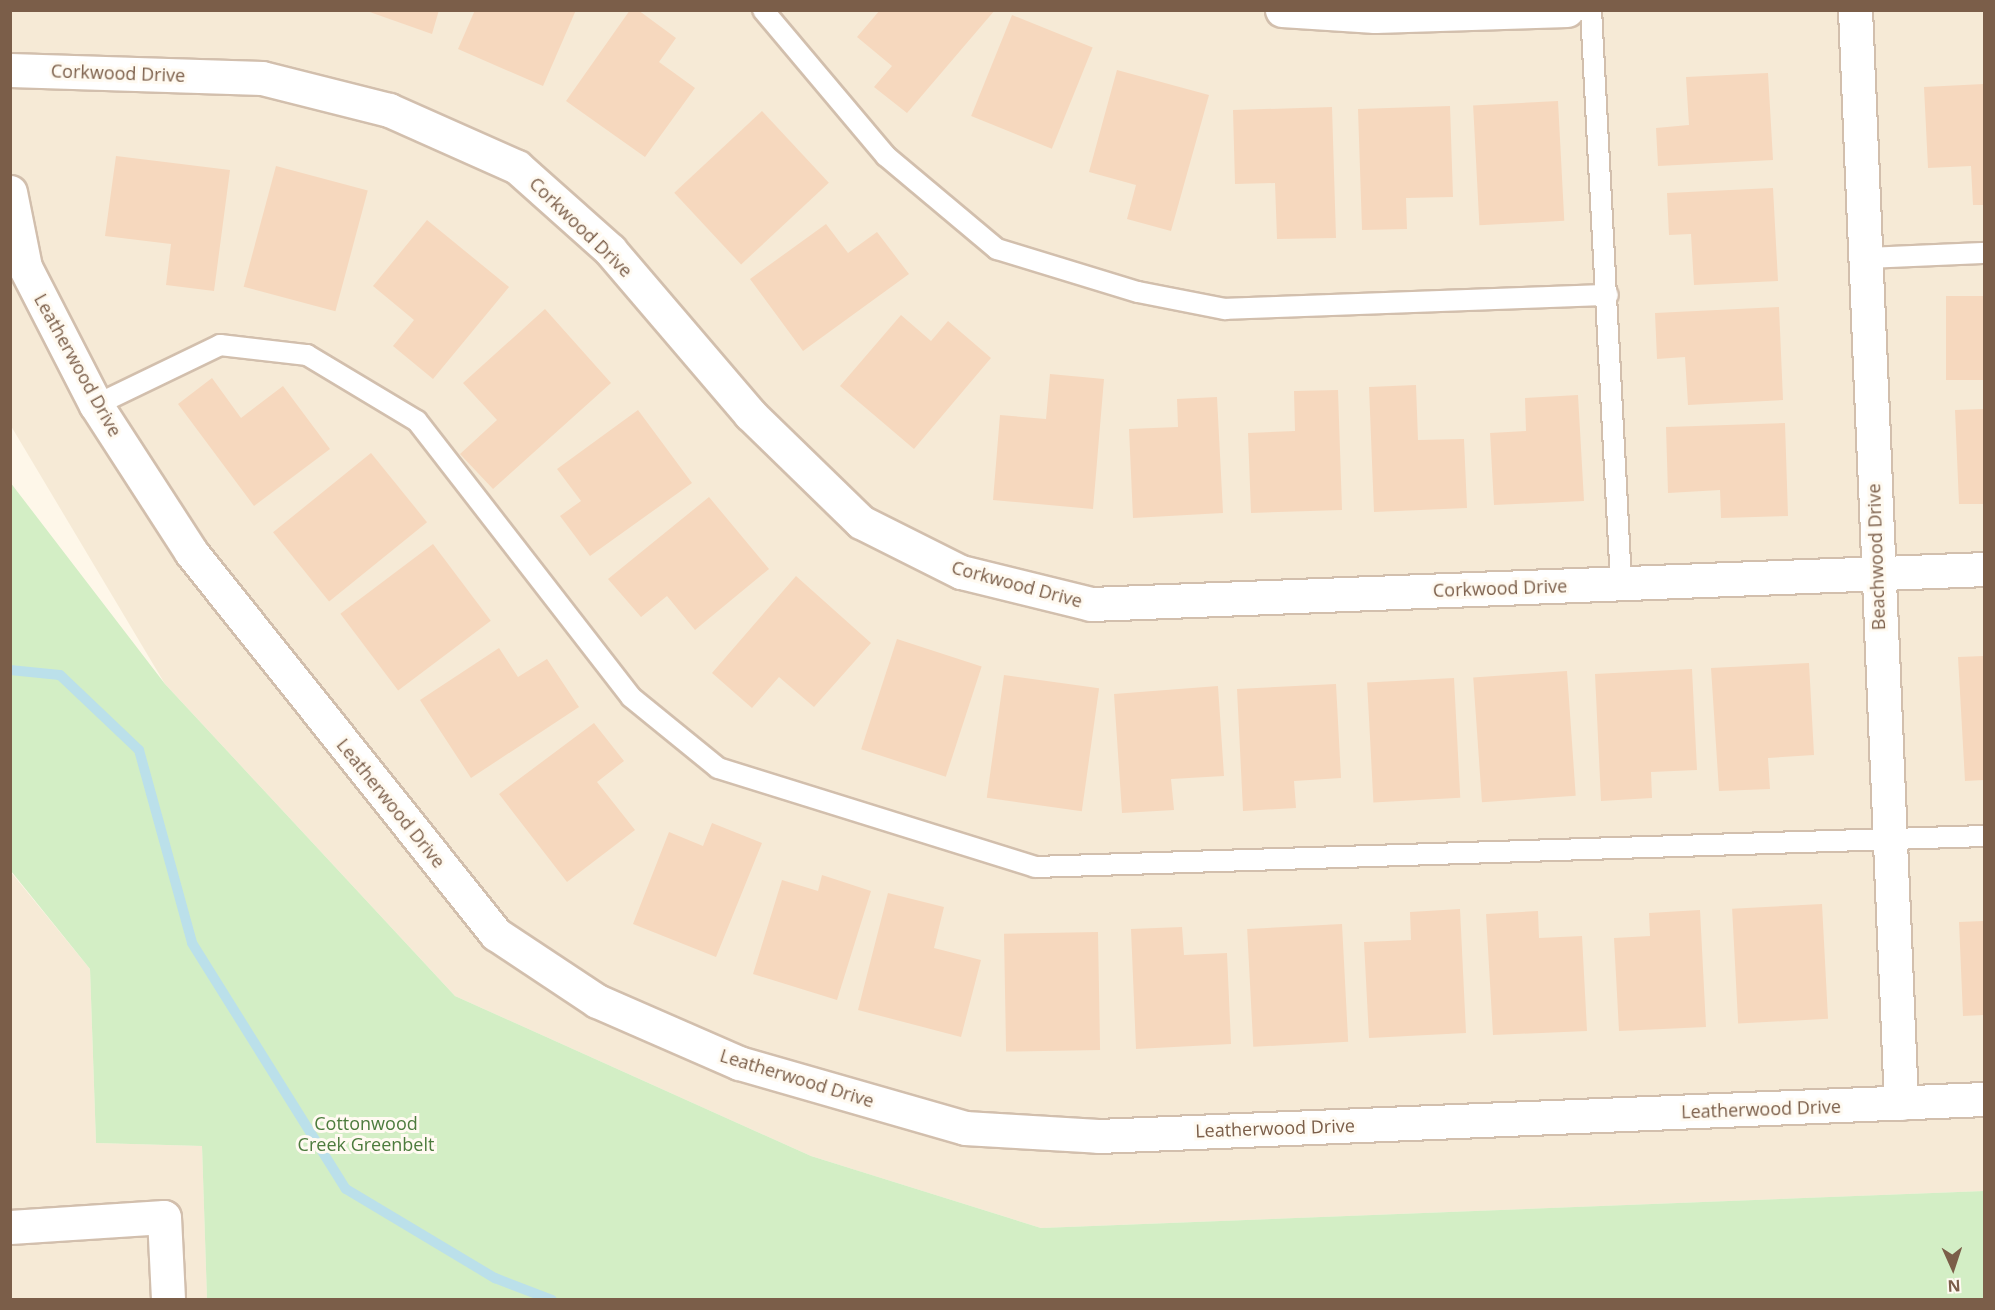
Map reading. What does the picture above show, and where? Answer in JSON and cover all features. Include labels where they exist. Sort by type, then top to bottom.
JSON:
[{"type":"street","points":[[1282,10],[1375,16],[1567,10]]},
{"type":"street","name":"Beachwood Drive","points":[[1855,10],[1876,573],[1901,1103]]},
{"type":"street","name":"Corkwood Drive","points":[[10,70],[262,78],[389,110],[517,166],[610,250],[750,414],[861,522],[961,572],[1091,604],[1984,569]]},
{"type":"street","name":"Leatherwood Drive","points":[[10,192],[25,267],[96,405],[191,552],[496,934],[597,1001],[739,1063],[965,1128],[1080,1136],[1984,1099]]},
{"type":"street","points":[[10,1227],[164,1217],[168,1299]]},
{"type":"lane","points":[[763,10],[886,156],[997,249],[1138,292],[1225,309],[1608,295]]},
{"type":"lane","points":[[1591,10],[1608,295],[1621,583]]},
{"type":"lane","points":[[1865,258],[1984,253]]},
{"type":"lane","points":[[96,405],[220,345],[308,355],[417,421],[631,697],[718,768],[1035,867],[1984,836]]},
{"type":"shaded area","points":[[11,11],[1984,11],[1984,1191],[1041,1228],[811,1156],[455,996],[165,684],[11,426]]},
{"type":"shaded area","points":[[10,871],[90,969],[96,1143],[202,1146],[207,1299],[11,1299]]},
{"type":"green space","name":"Cottonwood Creek Greenbelt","points":[[10,482],[165,684],[455,996],[811,1156],[1041,1228],[1984,1191],[1984,1299],[207,1299],[202,1146],[96,1143],[90,969],[11,871]]},
{"type":"building","points":[[364,10],[439,10],[432,34]]},
{"type":"building","points":[[475,10],[576,10],[543,86],[458,49]]},
{"type":"building","points":[[630,10],[638,10],[676,38],[659,62],[695,88],[645,157],[566,101]]},
{"type":"building","points":[[880,10],[995,10],[907,113],[874,87],[892,66],[857,37]]},
{"type":"building","points":[[1012,15],[1093,48],[1052,149],[971,116]]},
{"type":"building","points":[[1117,70],[1209,95],[1171,231],[1127,219],[1136,185],[1089,172]]},
{"type":"building","points":[[1768,73],[1773,160],[1658,166],[1656,128],[1689,125],[1686,77]]},
{"type":"building","points":[[1984,84],[1984,205],[1973,205],[1971,166],[1928,168],[1924,87]]},
{"type":"building","points":[[1558,101],[1564,221],[1479,225],[1473,105]]},
{"type":"building","points":[[1450,106],[1453,197],[1406,198],[1407,229],[1362,230],[1358,109]]},
{"type":"building","points":[[1332,107],[1336,238],[1277,239],[1275,183],[1235,184],[1233,110]]},
{"type":"building","points":[[762,111],[829,183],[741,265],[674,193]]},
{"type":"building","points":[[116,156],[230,170],[214,291],[166,285],[171,244],[105,236]]},
{"type":"building","points":[[276,166],[368,191],[335,311],[244,287]]},
{"type":"building","points":[[1773,188],[1778,281],[1694,285],[1691,234],[1669,235],[1667,193]]},
{"type":"building","points":[[427,220],[509,287],[433,379],[393,346],[414,320],[373,286]]},
{"type":"building","points":[[826,224],[848,253],[877,232],[909,274],[803,351],[750,279]]},
{"type":"building","points":[[1946,296],[1984,296],[1984,380],[1946,380]]},
{"type":"building","points":[[1779,307],[1783,400],[1688,405],[1685,357],[1657,359],[1655,313]]},
{"type":"building","points":[[545,309],[611,383],[493,489],[460,454],[497,420],[463,383]]},
{"type":"building","points":[[901,315],[931,341],[948,321],[991,358],[914,449],[840,386]]},
{"type":"building","points":[[1050,374],[1104,379],[1093,509],[993,500],[1000,415],[1046,419]]},
{"type":"building","points":[[212,378],[241,418],[283,386],[330,449],[254,506],[178,404]]},
{"type":"building","points":[[1416,385],[1418,440],[1464,439],[1467,508],[1374,512],[1369,387]]},
{"type":"building","points":[[1338,390],[1342,510],[1251,513],[1248,433],[1295,431],[1294,391]]},
{"type":"building","points":[[1578,395],[1584,501],[1494,505],[1490,433],[1526,431],[1525,398]]},
{"type":"building","points":[[1217,397],[1223,513],[1133,518],[1129,429],[1178,427],[1177,399]]},
{"type":"building","points":[[1984,409],[1984,504],[1959,504],[1955,410]]},
{"type":"building","points":[[638,410],[692,483],[590,556],[560,516],[581,501],[557,469]]},
{"type":"building","points":[[1785,423],[1788,516],[1721,518],[1720,490],[1668,493],[1666,427]]},
{"type":"building","points":[[371,453],[427,522],[329,601],[273,532]]},
{"type":"building","points":[[709,497],[769,569],[695,630],[667,596],[641,617],[608,579]]},
{"type":"building","points":[[433,544],[491,621],[398,690],[340,614]]},
{"type":"building","points":[[796,576],[871,643],[814,707],[779,677],[752,708],[712,673]]},
{"type":"building","points":[[897,639],[982,667],[946,777],[861,749]]},
{"type":"building","points":[[499,648],[518,677],[547,659],[579,707],[471,778],[420,700]]},
{"type":"building","points":[[1984,656],[1984,780],[1965,781],[1958,657]]},
{"type":"building","points":[[1809,663],[1814,755],[1768,758],[1770,789],[1719,791],[1711,668]]},
{"type":"building","points":[[1692,669],[1697,770],[1651,772],[1652,798],[1601,801],[1595,674]]},
{"type":"building","points":[[1567,671],[1576,796],[1482,802],[1473,678]]},
{"type":"building","points":[[1004,675],[1099,688],[1082,811],[987,798]]},
{"type":"building","points":[[1454,678],[1460,798],[1373,802],[1367,683]]},
{"type":"building","points":[[1336,684],[1341,778],[1294,781],[1296,808],[1243,811],[1237,689]]},
{"type":"building","points":[[1218,686],[1224,776],[1171,779],[1174,810],[1122,813],[1114,694]]},
{"type":"building","points":[[594,723],[624,761],[597,782],[635,830],[567,882],[499,794]]},
{"type":"building","points":[[712,823],[762,843],[716,957],[633,924],[669,832],[703,846]]},
{"type":"building","points":[[822,875],[871,891],[837,1000],[753,974],[782,880],[818,891]]},
{"type":"building","points":[[888,893],[944,907],[934,948],[981,960],[961,1037],[858,1010]]},
{"type":"building","points":[[1822,904],[1828,1019],[1738,1024],[1732,909]]},
{"type":"building","points":[[1460,909],[1466,1033],[1369,1038],[1364,942],[1411,940],[1410,912]]},
{"type":"building","points":[[1700,910],[1706,1027],[1619,1031],[1614,938],[1650,936],[1649,913]]},
{"type":"building","points":[[1538,911],[1539,938],[1582,936],[1587,1031],[1493,1035],[1486,914]]},
{"type":"building","points":[[1984,921],[1984,1015],[1963,1016],[1959,922]]},
{"type":"building","points":[[1342,924],[1348,1042],[1253,1047],[1247,929]]},
{"type":"building","points":[[1182,927],[1184,955],[1227,953],[1231,1044],[1136,1049],[1131,929]]},
{"type":"building","points":[[1098,932],[1100,1050],[1006,1052],[1004,934]]},
{"type":"waterway","points":[[10,670],[60,675],[139,750],[192,943],[346,1189],[495,1278],[552,1300]]}]
